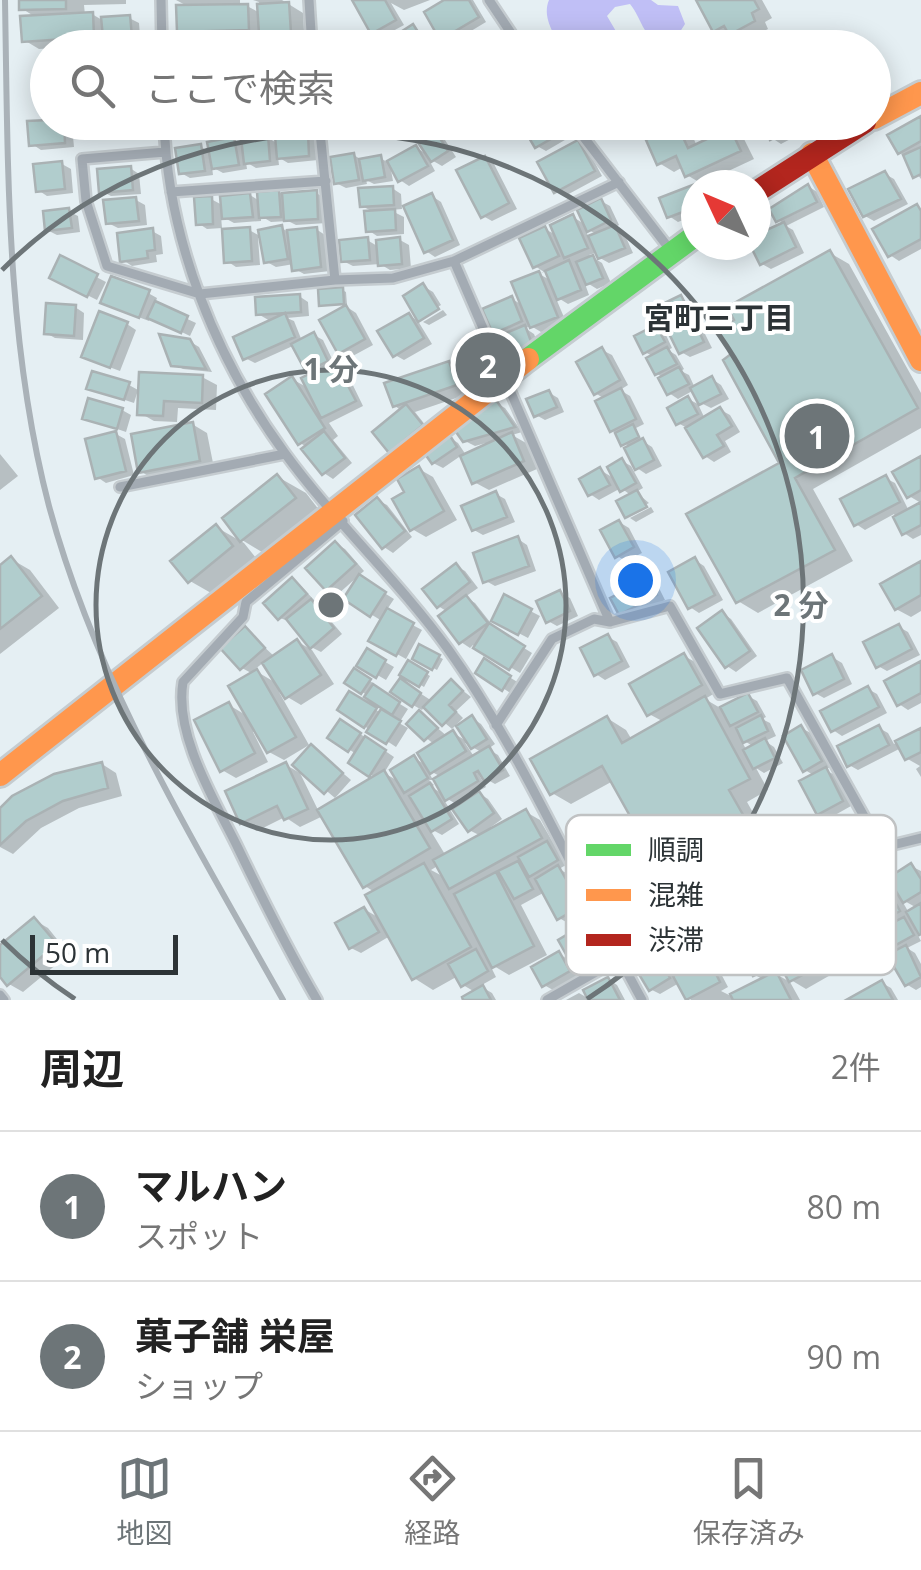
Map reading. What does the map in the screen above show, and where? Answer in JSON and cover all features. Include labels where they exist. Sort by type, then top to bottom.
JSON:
[{"type":"street","points":[[891,109],[921,94]]},
{"type":"street","points":[[771,182],[836,140]]},
{"type":"street","points":[[812,154],[921,360]]},
{"type":"street","points":[[0,775],[339,517],[506,376],[681,246]]},
{"type":"lane","points":[[160,0],[161,30]]},
{"type":"lane","points":[[309,0],[311,30]]},
{"type":"lane","points":[[489,0],[509,30]]},
{"type":"lane","points":[[165,140],[186,258],[250,400],[285,454],[448,649],[496,725],[566,858]]},
{"type":"lane","points":[[322,140],[336,280]]},
{"type":"lane","points":[[586,140],[672,252]]},
{"type":"lane","points":[[165,152],[82,159],[86,200],[107,266],[200,294],[393,278],[454,261],[619,182]]},
{"type":"lane","points":[[171,192],[326,181]]},
{"type":"lane","points":[[454,261],[610,622]]},
{"type":"lane","points":[[120,487],[285,454]]},
{"type":"lane","points":[[316,1000],[194,758],[180,696],[182,682],[243,616],[246,602],[339,517]]},
{"type":"lane","points":[[496,725],[552,639],[594,619],[610,622],[670,606],[720,694],[786,678],[862,815]]},
{"type":"lane","points":[[896,844],[921,838]]},
{"type":"lane","points":[[546,1000],[589,975]]},
{"type":"lane","points":[[628,975],[642,1000]]},
{"type":"water","points":[[549,0],[651,0],[658,5],[678,6],[685,24],[681,30],[645,30],[630,4],[615,7],[607,16],[615,30],[552,30]]},
{"type":"building","points":[[19,0],[66,0],[66,9],[19,10]]},
{"type":"building","points":[[352,0],[385,0],[396,20],[378,30],[369,30]]},
{"type":"building","points":[[444,0],[469,0],[479,17],[457,30],[434,30],[424,12]]},
{"type":"building","points":[[696,0],[754,0],[759,9],[752,13],[755,21],[738,30],[726,30],[724,26],[712,30]]},
{"type":"building","points":[[289,2],[291,30],[259,30],[257,4]]},
{"type":"building","points":[[248,4],[249,30],[177,30],[176,5]]},
{"type":"building","points":[[93,12],[94,30],[30,30],[30,41],[22,42],[20,16]]},
{"type":"building","points":[[130,15],[131,30],[102,30],[101,17]]},
{"type":"building","points":[[921,116],[921,141],[898,154],[890,140],[891,133]]},
{"type":"building","points":[[27,121],[30,140],[65,143],[29,146]]},
{"type":"building","points":[[235,140],[239,165],[212,169],[207,142]]},
{"type":"building","points":[[241,140],[268,140],[270,161],[244,164]]},
{"type":"building","points":[[275,140],[308,140],[309,156],[277,159]]},
{"type":"building","points":[[416,140],[441,140],[448,151],[431,162]]},
{"type":"building","points":[[530,140],[549,140],[535,148]]},
{"type":"building","points":[[578,140],[595,171],[554,193],[537,162]]},
{"type":"building","points":[[646,140],[684,140],[688,148],[705,140],[736,140],[741,151],[700,170],[682,170],[676,156],[657,165]]},
{"type":"building","points":[[201,144],[205,171],[179,174],[175,148]]},
{"type":"building","points":[[416,145],[428,166],[398,182],[387,161]]},
{"type":"building","points":[[921,147],[921,174],[913,178],[903,155]]},
{"type":"building","points":[[354,153],[359,180],[334,184],[330,157]]},
{"type":"building","points":[[381,155],[385,177],[363,181],[359,159]]},
{"type":"building","points":[[485,156],[509,203],[481,218],[456,170]]},
{"type":"building","points":[[62,161],[65,189],[36,192],[33,164]]},
{"type":"building","points":[[131,166],[133,190],[99,193],[97,169]]},
{"type":"building","points":[[885,171],[901,199],[863,217],[848,189]]},
{"type":"building","points":[[808,184],[817,202],[776,222],[771,208]]},
{"type":"building","points":[[393,186],[394,205],[360,207],[358,188]]},
{"type":"building","points":[[279,190],[281,217],[259,218],[257,192]]},
{"type":"building","points":[[317,190],[318,219],[284,221],[282,193]]},
{"type":"building","points":[[681,190],[681,213],[667,218],[659,198]]},
{"type":"building","points":[[250,193],[253,217],[222,219],[220,196]]},
{"type":"building","points":[[432,193],[453,240],[424,253],[403,206]]},
{"type":"building","points":[[212,196],[213,224],[196,225],[194,197]]},
{"type":"building","points":[[136,197],[139,221],[106,224],[103,200]]},
{"type":"building","points":[[601,198],[611,220],[587,232],[577,210]]},
{"type":"building","points":[[917,204],[921,211],[921,239],[888,257],[872,229]]},
{"type":"building","points":[[69,208],[72,228],[45,231],[43,211]]},
{"type":"building","points":[[395,209],[396,230],[366,232],[364,211]]},
{"type":"building","points":[[573,214],[588,248],[564,258],[550,225]]},
{"type":"building","points":[[784,222],[796,247],[771,260],[771,228]]},
{"type":"building","points":[[282,225],[288,259],[264,263],[258,230]]},
{"type":"building","points":[[615,225],[625,248],[598,259],[588,236]]},
{"type":"building","points":[[545,226],[559,256],[533,268],[519,238]]},
{"type":"building","points":[[250,227],[252,261],[224,263],[222,229]]},
{"type":"building","points":[[317,227],[321,267],[292,271],[287,230]]},
{"type":"building","points":[[153,228],[155,250],[147,251],[148,258],[120,262],[117,233]]},
{"type":"building","points":[[368,237],[370,260],[341,262],[339,240]]},
{"type":"building","points":[[400,237],[402,264],[378,266],[376,240]]},
{"type":"building","points":[[830,250],[918,408],[795,478],[835,550],[736,603],[686,514],[779,463],[723,360],[731,354],[718,330],[734,320],[727,307]]},
{"type":"building","points":[[60,255],[98,274],[87,297],[49,278]]},
{"type":"building","points":[[593,255],[603,278],[586,285],[576,262]]},
{"type":"building","points":[[569,260],[581,290],[557,300],[545,271]]},
{"type":"building","points":[[539,271],[558,317],[530,328],[511,282]]},
{"type":"building","points":[[111,276],[150,290],[139,318],[100,303]]},
{"type":"building","points":[[423,283],[439,309],[418,322],[403,296]]},
{"type":"building","points":[[343,287],[344,304],[319,306],[318,289]]},
{"type":"building","points":[[300,294],[301,312],[256,315],[255,297]]},
{"type":"building","points":[[681,295],[704,342],[679,354],[656,307]]},
{"type":"building","points":[[512,296],[522,321],[493,334],[482,309]]},
{"type":"building","points":[[155,301],[188,316],[181,333],[147,318]]},
{"type":"building","points":[[46,303],[76,305],[74,336],[44,334]]},
{"type":"building","points":[[346,305],[365,339],[338,354],[319,320]]},
{"type":"building","points":[[99,311],[128,322],[110,368],[81,357]]},
{"type":"building","points":[[285,313],[295,337],[243,360],[233,337]]},
{"type":"building","points":[[409,313],[424,338],[393,357],[377,331]]},
{"type":"building","points":[[525,325],[532,344],[506,354],[499,336]]},
{"type":"building","points":[[656,325],[665,342],[643,354],[634,336]]},
{"type":"building","points":[[314,332],[328,361],[306,372],[291,344]]},
{"type":"building","points":[[159,334],[190,339],[206,369],[171,366]]},
{"type":"building","points":[[602,347],[620,380],[594,395],[576,362]]},
{"type":"building","points":[[667,347],[677,364],[655,375],[646,358]]},
{"type":"building","points":[[335,361],[356,401],[321,418],[301,378]]},
{"type":"building","points":[[449,361],[457,385],[393,407],[384,383]]},
{"type":"building","points":[[679,367],[689,384],[667,395],[658,378]]},
{"type":"building","points":[[92,371],[130,382],[124,400],[86,389]]},
{"type":"building","points":[[139,372],[203,375],[202,403],[164,401],[163,416],[137,415]]},
{"type":"building","points":[[292,376],[325,428],[298,445],[265,394]]},
{"type":"building","points":[[712,376],[721,394],[699,405],[690,388]]},
{"type":"building","points":[[621,388],[636,419],[610,432],[595,401]]},
{"type":"building","points":[[549,390],[557,407],[534,417],[526,399]]},
{"type":"building","points":[[688,396],[698,414],[676,425],[667,408]]},
{"type":"building","points":[[88,398],[123,408],[117,429],[82,419]]},
{"type":"building","points":[[496,400],[515,427],[463,442],[454,429]]},
{"type":"building","points":[[406,404],[423,425],[389,453],[372,432]]},
{"type":"building","points":[[720,407],[732,426],[717,435],[724,446],[703,458],[685,428]]},
{"type":"building","points":[[193,422],[200,461],[138,473],[131,434]]},
{"type":"building","points":[[633,424],[639,437],[621,446],[615,433]]},
{"type":"building","points":[[116,431],[126,471],[95,479],[85,439]]},
{"type":"building","points":[[324,431],[345,458],[322,475],[301,449]]},
{"type":"building","points":[[512,432],[524,461],[472,484],[460,456]]},
{"type":"building","points":[[449,434],[457,447],[432,464],[423,451]]},
{"type":"building","points":[[643,438],[654,460],[635,470],[624,448]]},
{"type":"building","points":[[921,456],[921,490],[907,498],[892,472]]},
{"type":"building","points":[[622,458],[636,483],[620,492],[607,467]]},
{"type":"building","points":[[419,466],[444,511],[410,531],[392,499],[404,492],[397,479]]},
{"type":"building","points":[[600,467],[610,485],[588,496],[579,479]]},
{"type":"building","points":[[277,474],[296,498],[240,542],[222,518]]},
{"type":"building","points":[[886,475],[900,502],[854,526],[840,499]]},
{"type":"building","points":[[637,490],[647,507],[625,518],[616,501]]},
{"type":"building","points":[[496,491],[507,517],[472,531],[461,506]]},
{"type":"building","points":[[377,497],[405,531],[382,549],[355,515]]},
{"type":"building","points":[[921,502],[921,525],[902,535],[893,517]]},
{"type":"building","points":[[619,520],[634,547],[615,558],[600,530]]},
{"type":"building","points":[[216,524],[233,546],[188,583],[170,561]]},
{"type":"building","points":[[518,536],[529,566],[483,583],[473,553]]},
{"type":"building","points":[[335,541],[356,564],[326,591],[305,568]]},
{"type":"building","points":[[11,556],[42,596],[0,629],[0,565]]},
{"type":"building","points":[[695,557],[715,595],[688,609],[668,572]]},
{"type":"building","points":[[921,561],[921,595],[895,610],[880,584]]},
{"type":"building","points":[[456,563],[470,582],[437,608],[422,589]]},
{"type":"building","points":[[359,574],[386,592],[370,617],[343,599]]},
{"type":"building","points":[[292,577],[307,594],[278,620],[263,603]]},
{"type":"building","points":[[649,578],[657,595],[619,615],[610,598]]},
{"type":"building","points":[[560,590],[570,611],[546,623],[536,601]]},
{"type":"building","points":[[504,594],[532,609],[518,635],[491,621]]},
{"type":"building","points":[[466,595],[488,623],[459,644],[438,616]]},
{"type":"building","points":[[311,599],[334,628],[310,649],[286,619]]},
{"type":"building","points":[[387,608],[414,623],[396,656],[368,641]]},
{"type":"building","points":[[722,610],[750,651],[725,668],[697,628]]},
{"type":"building","points":[[489,623],[525,646],[509,670],[473,648]]},
{"type":"building","points":[[899,624],[912,649],[876,668],[863,642]]},
{"type":"building","points":[[245,626],[265,648],[240,670],[220,648]]},
{"type":"building","points":[[608,634],[622,661],[594,676],[580,648]]},
{"type":"building","points":[[297,639],[321,675],[285,699],[262,663]]},
{"type":"building","points":[[419,644],[440,655],[432,670],[412,659]]},
{"type":"building","points":[[367,648],[386,660],[376,678],[356,666]]},
{"type":"building","points":[[684,653],[702,685],[647,716],[629,684]]},
{"type":"building","points":[[832,654],[844,679],[813,695],[801,670]]},
{"type":"building","points":[[484,658],[511,676],[502,691],[475,673]]},
{"type":"building","points":[[408,660],[428,672],[419,687],[399,675]]},
{"type":"building","points":[[921,661],[921,693],[897,706],[884,681]]},
{"type":"building","points":[[354,668],[371,679],[361,694],[344,683]]},
{"type":"building","points":[[257,669],[296,737],[267,753],[228,686]]},
{"type":"building","points":[[400,678],[421,693],[412,707],[390,692]]},
{"type":"building","points":[[451,679],[463,691],[449,705],[456,712],[442,726],[423,707]]},
{"type":"building","points":[[373,684],[400,702],[392,715],[364,697]]},
{"type":"building","points":[[868,686],[879,707],[831,732],[820,711]]},
{"type":"building","points":[[349,691],[377,708],[364,728],[337,710]]},
{"type":"building","points":[[748,693],[758,712],[730,726],[720,707]]},
{"type":"building","points":[[705,696],[750,779],[729,790],[743,815],[629,815],[602,766],[550,795],[530,759],[607,716],[622,743]]},
{"type":"building","points":[[229,702],[255,753],[220,772],[194,720]]},
{"type":"building","points":[[381,709],[401,721],[386,744],[366,732]]},
{"type":"building","points":[[419,710],[438,728],[424,741],[406,724]]},
{"type":"building","points":[[472,715],[487,739],[471,749],[456,726]]},
{"type":"building","points":[[761,715],[768,731],[743,743],[736,728]]},
{"type":"building","points":[[340,719],[361,733],[348,752],[327,738]]},
{"type":"building","points":[[801,725],[822,761],[803,772],[783,736]]},
{"type":"building","points":[[879,725],[889,745],[847,767],[837,746]]},
{"type":"building","points":[[921,728],[921,752],[905,760],[895,741]]},
{"type":"building","points":[[453,730],[466,751],[430,774],[417,753]]},
{"type":"building","points":[[365,736],[386,750],[369,777],[348,763]]},
{"type":"building","points":[[765,738],[775,758],[753,769],[743,750]]},
{"type":"building","points":[[311,744],[343,773],[324,794],[292,765]]},
{"type":"building","points":[[489,746],[503,770],[484,781],[478,771],[474,773],[478,781],[445,801],[433,779]]},
{"type":"building","points":[[414,755],[428,778],[404,793],[390,770]]},
{"type":"building","points":[[102,762],[108,788],[63,801],[26,821],[0,845],[0,808],[12,796],[54,774]]},
{"type":"building","points":[[286,762],[308,809],[284,820],[277,806],[240,824],[225,791]]},
{"type":"building","points":[[826,767],[843,801],[817,815],[799,781]]},
{"type":"building","points":[[384,770],[430,848],[363,888],[317,810]]},
{"type":"building","points":[[430,783],[452,819],[431,832],[409,796]]},
{"type":"building","points":[[479,791],[494,813],[468,832],[452,809]]},
{"type":"building","points":[[526,809],[542,838],[449,889],[433,860]]},
{"type":"building","points":[[547,841],[558,860],[529,877],[518,857]]},
{"type":"building","points":[[518,861],[533,889],[514,899],[498,871]]},
{"type":"building","points":[[424,863],[471,947],[412,980],[365,895]]},
{"type":"building","points":[[911,863],[921,879],[921,892],[903,903],[896,891],[896,873]]},
{"type":"building","points":[[558,865],[566,879],[566,915],[557,920],[535,879]]},
{"type":"building","points":[[496,872],[534,946],[492,968],[454,894]]},
{"type":"building","points":[[921,903],[921,934],[919,935],[906,912]]},
{"type":"building","points":[[364,907],[379,932],[349,949],[335,923]]},
{"type":"building","points":[[34,917],[57,944],[7,986],[0,977],[0,945]]},
{"type":"building","points":[[904,917],[914,935],[896,945],[896,921]]},
{"type":"building","points":[[566,935],[566,954],[558,940]]},
{"type":"building","points":[[906,945],[921,977],[905,986],[896,970],[896,950]]},
{"type":"building","points":[[476,949],[488,971],[461,987],[448,964]]},
{"type":"building","points":[[559,951],[566,973],[542,987],[531,967]]},
{"type":"building","points":[[639,975],[668,975],[670,978],[649,991]]},
{"type":"building","points":[[716,975],[720,982],[686,1000],[673,976]]},
{"type":"building","points":[[768,975],[778,975],[791,1000],[733,1000],[730,994]]},
{"type":"building","points":[[608,977],[620,1000],[588,1000],[583,990]]},
{"type":"building","points":[[882,980],[893,1000],[846,1000]]},
{"type":"building","points":[[483,985],[491,1000],[463,1000],[462,997]]},
{"type":"railway","points":[[5,0],[9,191],[17,318],[24,382],[49,506],[69,572],[121,699],[183,821],[283,1000]]},
{"type":"traffic: fast","points":[[528,359],[681,246]]},
{"type":"traffic: slow","points":[[891,109],[921,93]]},
{"type":"traffic: slow","points":[[812,154],[921,360]]},
{"type":"traffic: slow","points":[[0,775],[528,359]]},
{"type":"traffic: jam","points":[[771,182],[837,140]]},
{"type":"place","name":"菓子舗 栄屋","points":[[488,365]]},
{"type":"place","name":"マルハン","points":[[817,436]]},
{"type":"district","name":"宮町三丁目","points":[[719,319]]}]
